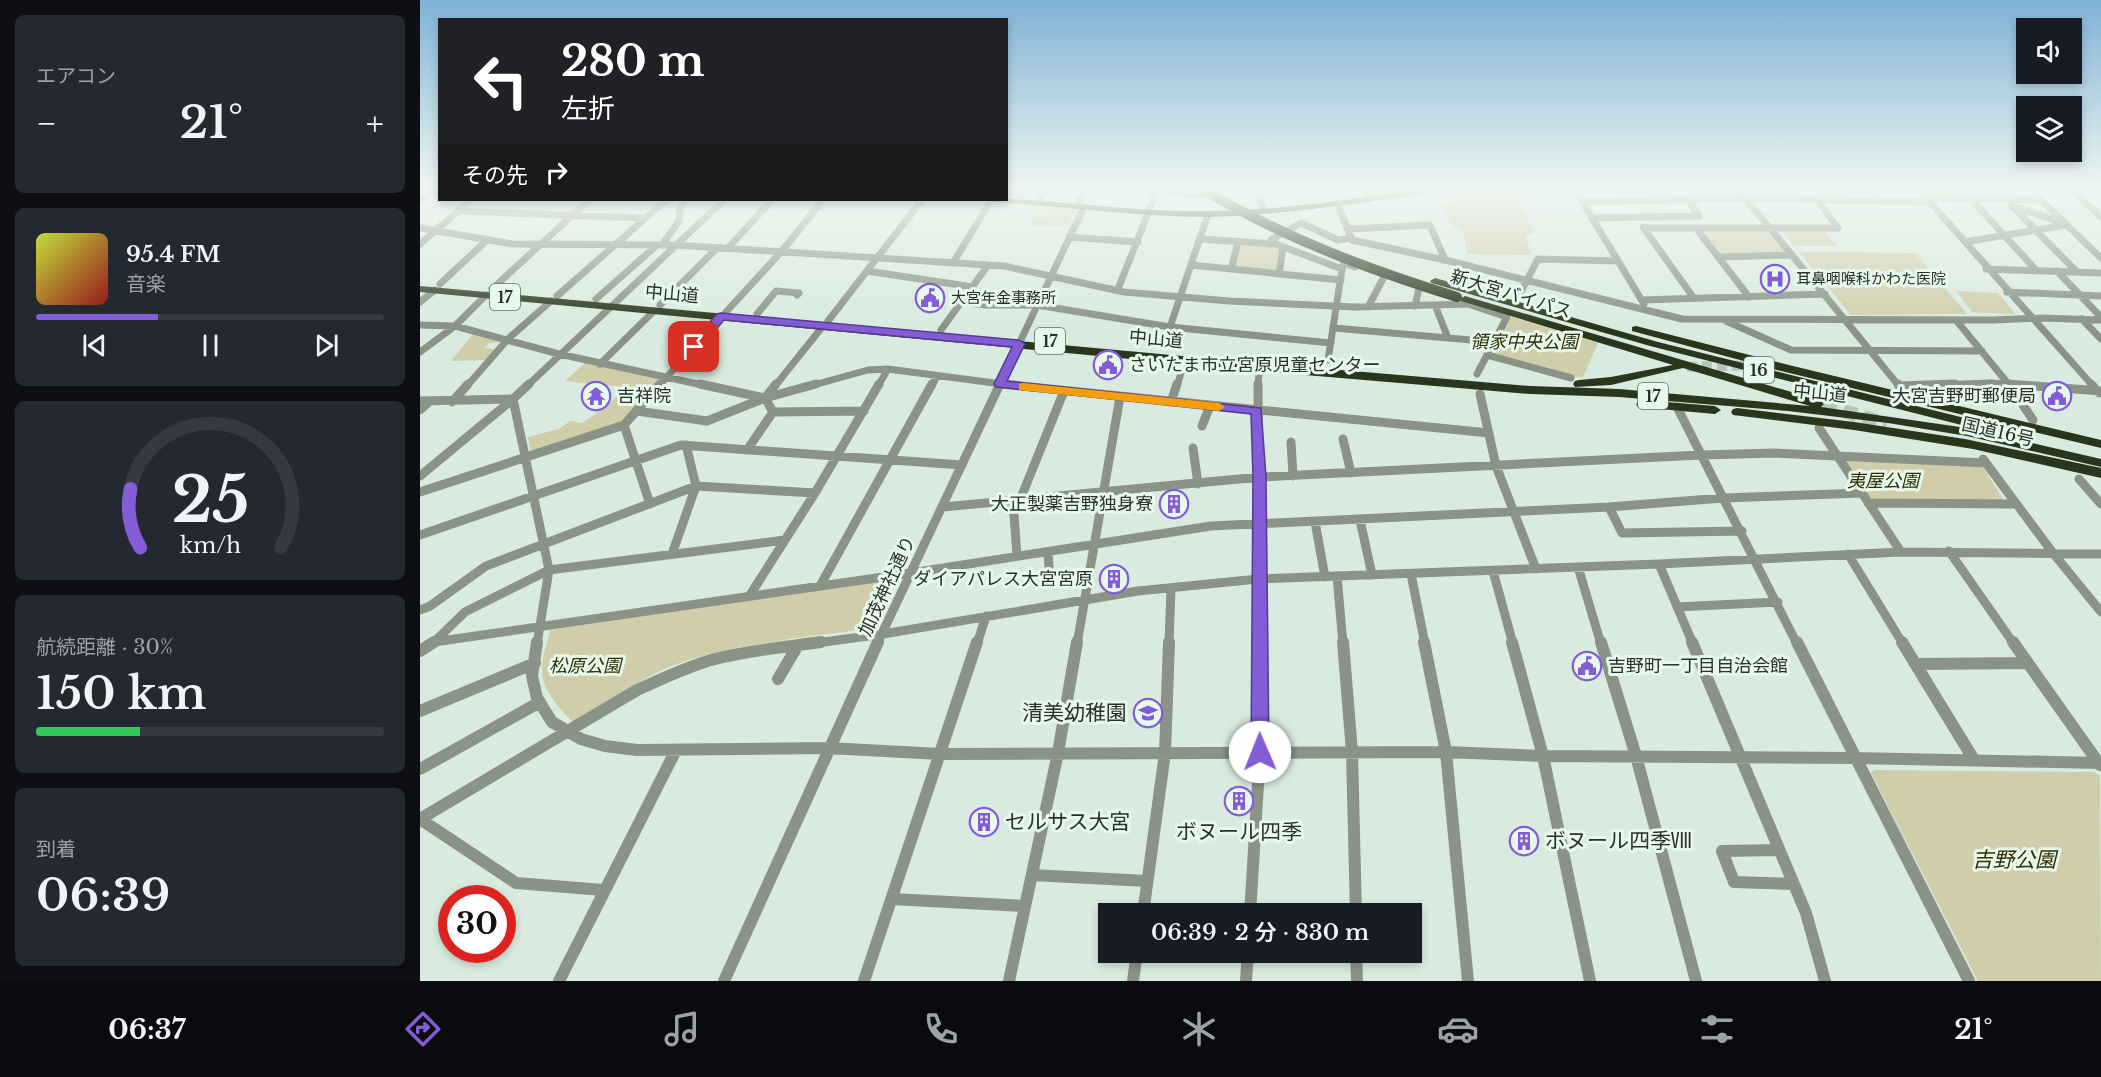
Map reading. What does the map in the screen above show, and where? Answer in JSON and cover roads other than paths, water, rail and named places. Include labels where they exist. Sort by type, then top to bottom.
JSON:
[{"type":"highway","name":"新大宮バイパス","points":[[1283,234],[1363,267],[1456,297],[1823,405]]},
{"type":"highway","name":"新大宮バイパス","points":[[1301,234],[1435,282],[1788,368]]},
{"type":"highway","name":"16","points":[[1435,282],[1665,346],[2094,458]]},
{"type":"highway","name":"中山道","points":[[420,283],[437,287],[1020,341],[1537,383],[1596,383],[1678,367]]},
{"type":"highway","name":"中山道","points":[[420,289],[437,287]]},
{"type":"highway","name":"16","points":[[1456,297],[1492,303],[2046,449]]},
{"type":"highway","name":"中山道","points":[[554,298],[613,303]]},
{"type":"highway","name":"中山道","points":[[723,314],[757,314],[825,323],[941,330],[1020,341],[1364,376],[1530,390],[1619,393],[1788,407],[1888,419],[2094,458]]},
{"type":"highway","name":"中山道","points":[[1764,365],[1788,368],[2101,444]]},
{"type":"highway","points":[[1364,376],[1854,426],[1973,445]]},
{"type":"highway","name":"国道16号","points":[[1887,424],[2101,473]]},
{"type":"street","points":[[420,244],[431,234]]},
{"type":"street","points":[[448,234],[486,241],[540,245],[675,245],[1004,266],[1124,292],[1180,298],[1368,307],[1468,304]]},
{"type":"street","points":[[420,352],[454,326],[552,234]]},
{"type":"street","points":[[452,402],[508,339],[627,234]]},
{"type":"street","points":[[596,300],[659,245],[668,234]]},
{"type":"street","points":[[420,476],[513,399],[687,234]]},
{"type":"street","points":[[728,248],[741,234]]},
{"type":"street","points":[[420,492],[624,425],[796,234]]},
{"type":"street","points":[[765,398],[896,234]]},
{"type":"street","points":[[953,263],[971,234]]},
{"type":"street","name":"加茂神社通り","points":[[724,981],[828,748],[1070,234]]},
{"type":"street","points":[[1118,289],[1141,234]]},
{"type":"street","points":[[1164,345],[1202,234]]},
{"type":"street","points":[[1270,244],[1271,240],[1282,234]]},
{"type":"street","points":[[1324,234],[1338,240],[1351,238],[1682,319],[2101,318]]},
{"type":"street","points":[[1350,234],[1351,238]]},
{"type":"street","points":[[1434,234],[1446,260]]},
{"type":"street","points":[[1602,234],[1648,311]]},
{"type":"street","points":[[1648,234],[1693,297]]},
{"type":"street","points":[[1700,234],[1749,297]]},
{"type":"street","points":[[1774,234],[1899,386],[2009,384],[2100,392]]},
{"type":"street","points":[[1950,234],[1974,261],[1987,269],[2101,273]]},
{"type":"street","points":[[1958,234],[2007,292],[2100,392]]},
{"type":"street","points":[[1964,234],[1988,261],[1987,269]]},
{"type":"street","points":[[1970,241],[2016,234]]},
{"type":"street","points":[[2040,234],[2077,272]]},
{"type":"street","points":[[2075,234],[2101,258]]},
{"type":"street","points":[[2004,236],[2037,271]]},
{"type":"street","points":[[1069,237],[1138,242]]},
{"type":"street","points":[[1200,239],[1270,244],[1342,269]]},
{"type":"street","points":[[420,302],[486,241]]},
{"type":"street","points":[[1231,269],[1238,242]]},
{"type":"street","points":[[1279,274],[1283,247]]},
{"type":"street","points":[[600,364],[717,248]]},
{"type":"street","points":[[1718,257],[1792,255]]},
{"type":"street","points":[[1518,297],[1538,259],[1618,261]]},
{"type":"street","points":[[1328,360],[1344,263],[1507,317],[1477,374]]},
{"type":"street","points":[[941,330],[988,265]]},
{"type":"street","points":[[1191,266],[1341,280]]},
{"type":"street","points":[[867,271],[973,287]]},
{"type":"street","points":[[2057,271],[2101,318]]},
{"type":"street","points":[[1368,307],[1384,277]]},
{"type":"street","points":[[1415,306],[1419,288]]},
{"type":"street","points":[[757,314],[776,291],[799,293],[797,295]]},
{"type":"street","points":[[2007,292],[2101,296]]},
{"type":"street","points":[[1642,300],[1825,294]]},
{"type":"street","points":[[962,302],[986,305],[1037,305],[1170,327],[1331,343]]},
{"type":"street","points":[[1435,305],[1448,338]]},
{"type":"street","points":[[2082,319],[2101,339]]},
{"type":"street","points":[[1723,320],[1791,350],[1982,351]]},
{"type":"street","points":[[1956,320],[2009,384],[2033,420]]},
{"type":"street","points":[[420,325],[454,326],[600,364],[765,398],[774,412]]},
{"type":"street","points":[[1334,328],[1494,342]]},
{"type":"street","points":[[1487,355],[1571,378]]},
{"type":"street","points":[[637,411],[707,421],[765,398],[868,370],[888,369],[1120,397],[1489,433]]},
{"type":"street","points":[[750,595],[815,493],[888,369]]},
{"type":"street","points":[[1171,402],[1181,373]]},
{"type":"street","points":[[1251,903],[1260,752],[1258,579],[1260,477],[1257,411],[1259,374]]},
{"type":"street","points":[[820,586],[937,376]]},
{"type":"street","points":[[1017,556],[1016,500],[1064,391]]},
{"type":"street","points":[[1480,394],[1496,466],[1536,569]]},
{"type":"street","points":[[1009,981],[1058,753],[1120,397]]},
{"type":"street","points":[[420,410],[424,401],[513,399]]},
{"type":"street","points":[[513,399],[549,570],[532,676],[540,702],[552,722],[582,739],[605,746],[637,750],[828,748],[940,754],[1446,752],[1543,756],[1739,756],[2100,764]]},
{"type":"street","points":[[1202,426],[1210,406]]},
{"type":"street","points":[[1677,407],[1969,981]]},
{"type":"street","points":[[774,412],[864,411]]},
{"type":"street","points":[[747,450],[774,412]]},
{"type":"street","points":[[624,425],[650,504]]},
{"type":"street","points":[[1819,428],[1901,552]]},
{"type":"street","points":[[1343,439],[1351,473]]},
{"type":"street","points":[[1291,442],[1293,476]]},
{"type":"street","points":[[420,535],[532,495],[686,445],[962,465]]},
{"type":"street","points":[[672,554],[696,486],[686,445]]},
{"type":"street","points":[[1193,448],[1198,484]]},
{"type":"street","points":[[943,507],[1260,477],[1701,456],[1775,453],[1983,460],[2053,554],[2101,612]]},
{"type":"street","points":[[2079,479],[2101,504]]},
{"type":"street","points":[[420,610],[430,606],[486,566],[696,486],[815,493]]},
{"type":"street","points":[[434,642],[911,573],[1211,526],[1609,507],[1723,498],[1862,493]]},
{"type":"street","points":[[1868,503],[2016,504]]},
{"type":"street","points":[[1609,507],[1622,533],[1742,531]]},
{"type":"street","points":[[1360,520],[1372,575]]},
{"type":"street","points":[[1315,522],[1331,577],[1352,753],[1356,903]]},
{"type":"street","points":[[420,651],[434,642],[465,612],[549,570],[785,540]]},
{"type":"street","points":[[1949,551],[2100,764]]},
{"type":"street","points":[[1048,552],[1049,567]]},
{"type":"street","points":[[603,890],[516,883],[420,819],[637,690],[675,673],[752,651],[883,634],[1086,599],[1258,579],[1493,571],[1901,552],[2101,554]]},
{"type":"street","points":[[1848,554],[1974,760]]},
{"type":"street","points":[[1659,564],[1806,913],[1825,981]]},
{"type":"street","points":[[1578,567],[1636,756],[1696,981]]},
{"type":"street","points":[[1493,571],[1543,756],[1590,981]]},
{"type":"street","points":[[1411,574],[1446,752],[1468,981]]},
{"type":"street","points":[[1144,903],[1165,753],[1171,588]]},
{"type":"street","points":[[1677,607],[1778,603]]},
{"type":"street","points":[[864,981],[986,616]]},
{"type":"street","points":[[778,680],[798,645]]},
{"type":"street","points":[[420,711],[535,663]]},
{"type":"street","points":[[1915,664],[2028,663]]},
{"type":"street","points":[[420,769],[540,702]]},
{"type":"street","points":[[559,981],[603,890],[676,750]]},
{"type":"street","points":[[1779,850],[1722,851],[1734,882],[1794,885]]},
{"type":"street","points":[[1032,875],[1147,881]]},
{"type":"street","points":[[892,899],[1025,906]]},
{"type":"street","points":[[1133,981],[1135,963]]},
{"type":"street","points":[[1246,981],[1247,963]]},
{"type":"street","points":[[1356,963],[1357,981]]},
{"type":"tunnel","points":[[1687,367],[1763,365]]},
{"type":"tunnel","points":[[1823,405],[1887,424]]},
{"type":"place","name":"耳鼻咽喉科かわた医院","points":[[1775,279]]},
{"type":"place","name":"大宮年金事務所","points":[[930,298]]},
{"type":"place","name":"さいたま市立宮原児童センター","points":[[1108,365]]},
{"type":"place","name":"吉祥院","points":[[596,396]]},
{"type":"place","name":"大宮吉野町郵便局","points":[[2057,396]]},
{"type":"place","name":"大正製薬吉野独身寮","points":[[1174,504]]},
{"type":"place","name":"ダイアパレス大宮宮原","points":[[1114,579]]},
{"type":"place","name":"吉野町一丁目自治会館","points":[[1587,666]]},
{"type":"place","name":"清美幼稚園","points":[[1148,713]]},
{"type":"place","name":"ボヌール四季","points":[[1239,801]]},
{"type":"place","name":"セルサス大宮","points":[[984,822]]},
{"type":"place","name":"ボヌール四季Ⅷ","points":[[1524,841]]},
{"type":"park label","name":"領家中央公園","points":[[1524,342]]},
{"type":"park label","name":"夷屋公園","points":[[1883,481]]},
{"type":"park label","name":"松原公園","points":[[585,666]]},
{"type":"park label","name":"吉野公園","points":[[2014,860]]}]
